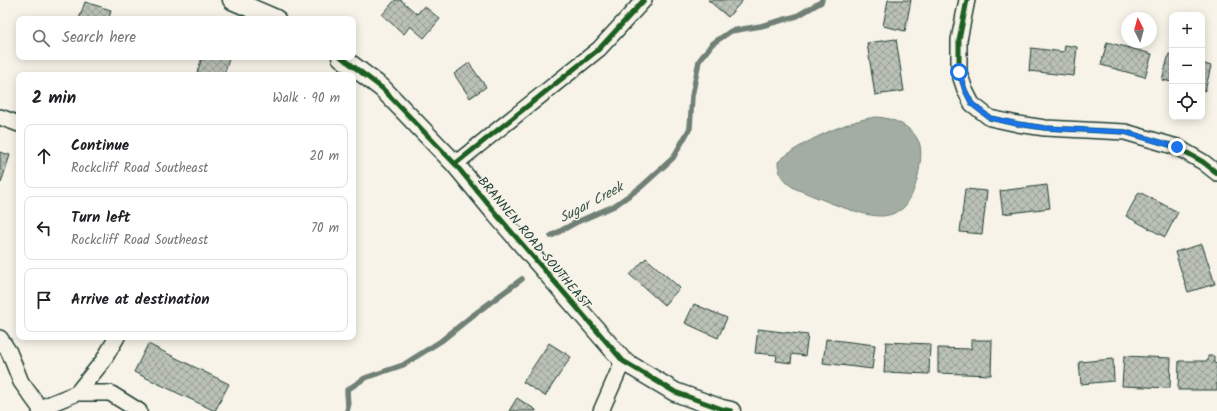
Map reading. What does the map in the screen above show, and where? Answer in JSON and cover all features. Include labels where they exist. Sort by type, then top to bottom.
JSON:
[{"type":"street","points":[[232,0],[269,16]]},
{"type":"street","points":[[455,164],[599,49],[644,0]]},
{"type":"street","points":[[967,0],[959,40],[959,72],[965,90],[972,104],[990,118],[1045,128],[1125,132],[1177,147],[1203,162],[1217,173]]},
{"type":"street","name":"BRANNEN ROAD SOUTHEAST","points":[[345,60],[382,88],[455,164],[496,215],[623,361],[676,392],[731,411]]},
{"type":"street","points":[[0,117],[16,123]]},
{"type":"street","points":[[0,338],[9,352],[21,382],[40,410],[77,393],[110,393],[139,411]]},
{"type":"street","points":[[77,393],[103,361],[115,340]]},
{"type":"street","points":[[601,411],[623,361]]},
{"type":"shaded area","points":[[877,117],[895,121],[907,127],[916,136],[921,148],[920,166],[915,186],[907,203],[901,210],[884,216],[861,213],[838,206],[796,189],[781,175],[778,162],[811,140],[853,122]]},
{"type":"building","points":[[395,0],[401,0],[417,14],[424,6],[440,19],[424,38],[410,26],[404,34],[382,15]]},
{"type":"building","points":[[708,0],[743,0],[728,17]]},
{"type":"building","points":[[888,0],[911,0],[905,31],[883,26]]},
{"type":"building","points":[[85,2],[111,10],[110,16],[80,16]]},
{"type":"building","points":[[896,39],[904,91],[875,95],[867,43]]},
{"type":"building","points":[[1107,42],[1121,46],[1121,48],[1130,48],[1152,54],[1145,77],[1101,65]]},
{"type":"building","points":[[1065,45],[1077,47],[1074,76],[1029,71],[1031,48],[1064,52]]},
{"type":"building","points":[[1169,54],[1169,81],[1162,80]]},
{"type":"building","points":[[201,60],[229,60],[225,72],[197,72]]},
{"type":"building","points":[[469,63],[486,87],[470,98],[454,74]]},
{"type":"building","points":[[1205,64],[1211,66],[1205,91]]},
{"type":"building","points":[[0,152],[10,155],[1,183],[0,183]]},
{"type":"building","points":[[1047,185],[1050,208],[1003,214],[1000,191]]},
{"type":"building","points":[[965,189],[987,191],[982,234],[960,232]]},
{"type":"building","points":[[1139,192],[1178,212],[1165,237],[1126,216]]},
{"type":"building","points":[[1202,244],[1215,284],[1188,292],[1175,252]]},
{"type":"building","points":[[646,258],[680,288],[664,305],[630,275]]},
{"type":"building","points":[[694,304],[727,318],[718,338],[685,323]]},
{"type":"building","points":[[758,329],[808,335],[805,356],[792,354],[791,363],[776,361],[777,355],[755,353]]},
{"type":"building","points":[[826,339],[875,345],[872,369],[823,363]]},
{"type":"building","points":[[971,340],[992,340],[991,375],[938,373],[938,348],[971,349]]},
{"type":"building","points":[[886,342],[930,344],[929,374],[884,372]]},
{"type":"building","points":[[549,343],[571,357],[545,396],[523,382]]},
{"type":"building","points":[[148,344],[229,384],[215,411],[134,372]]},
{"type":"building","points":[[1124,356],[1171,358],[1170,388],[1122,386]]},
{"type":"building","points":[[1208,356],[1214,356],[1214,363],[1217,364],[1217,390],[1178,390],[1179,361],[1208,361]]},
{"type":"building","points":[[1113,359],[1114,381],[1081,384],[1079,362]]},
{"type":"building","points":[[517,398],[536,410],[536,411],[509,411]]},
{"type":"waterway","name":"Sugar Creek","points":[[551,236],[577,222],[614,206],[641,187],[673,158],[690,128],[692,96],[699,61],[712,44],[731,31],[761,26],[797,16],[822,0]]},
{"type":"waterway","name":"Sugar Creek","points":[[347,411],[347,390],[365,378],[403,365],[441,341],[522,279]]},
{"type":"cycle path","points":[[455,164],[599,49],[644,0]]},
{"type":"cycle path","points":[[967,0],[959,40],[959,72],[965,90],[972,104],[990,118],[1045,128],[1125,132],[1177,147],[1203,162],[1217,173]]},
{"type":"cycle path","points":[[345,60],[382,88],[455,164],[623,361],[675,392],[731,411]]},
{"type":"route","points":[[959,72],[965,90],[972,104],[990,118],[1045,128],[1125,132],[1177,147]]}]
